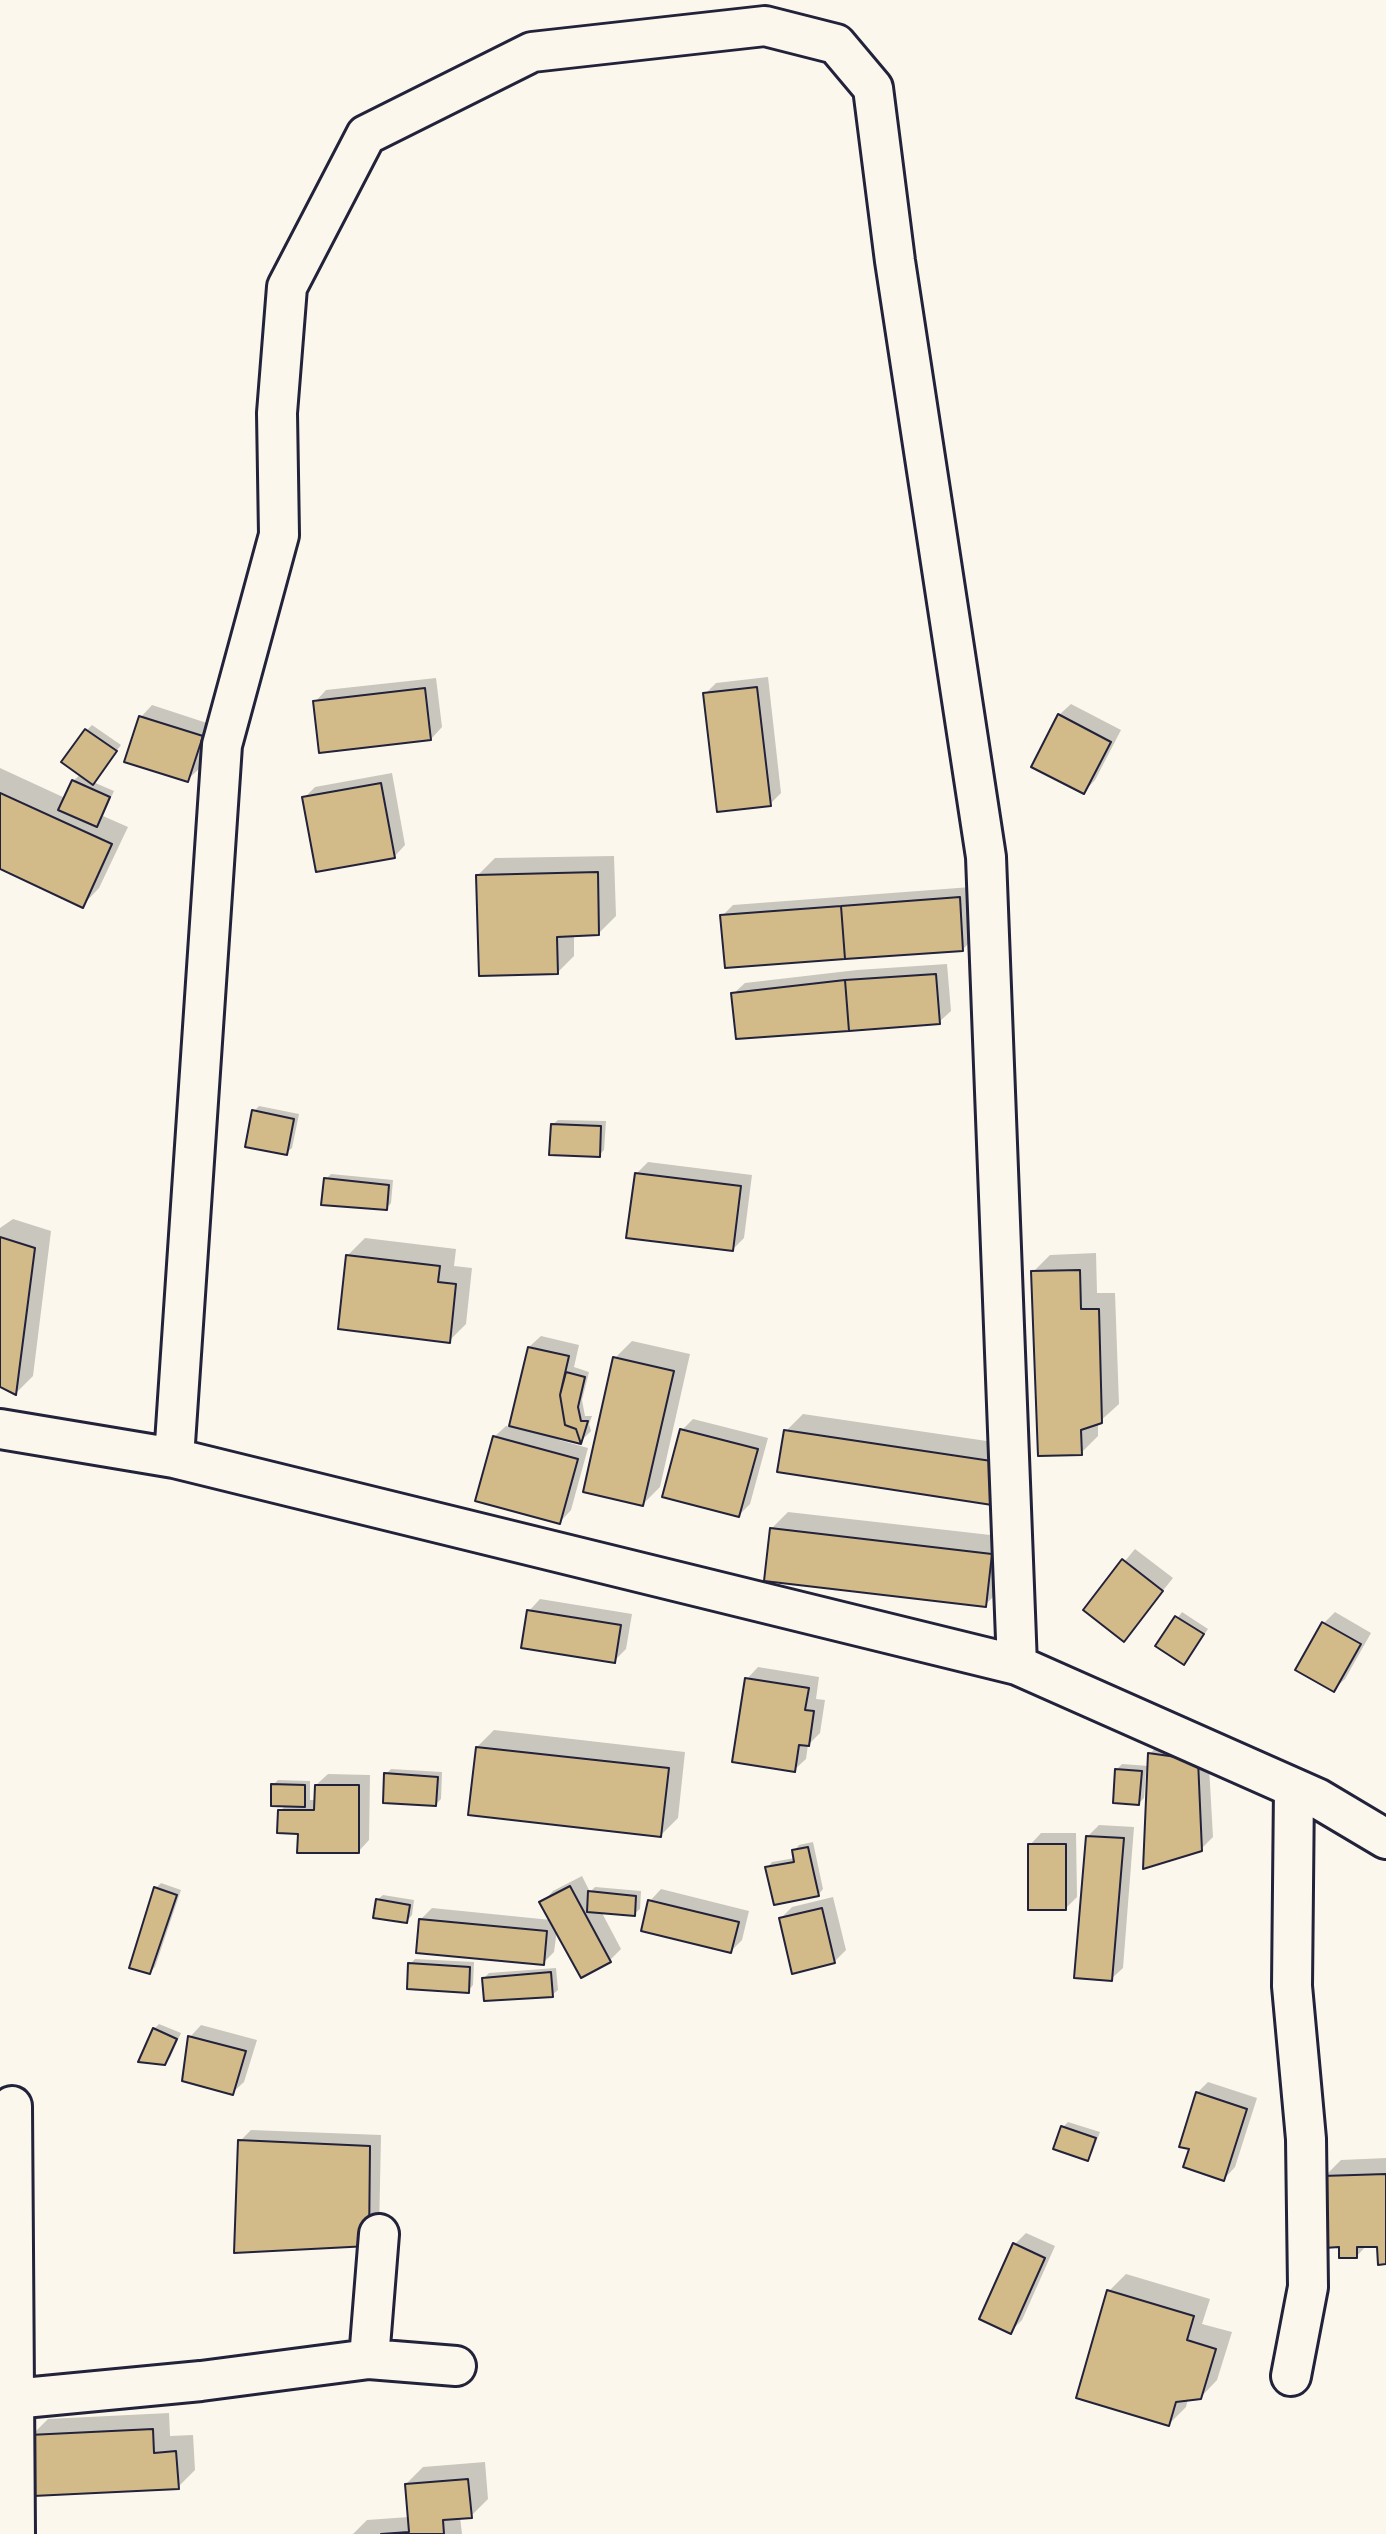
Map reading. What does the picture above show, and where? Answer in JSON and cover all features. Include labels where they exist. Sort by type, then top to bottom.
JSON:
[{"type":"street","points":[[174,1458],[222,745],[279,535],[277,413],[287,287],[366,135],[532,52],[765,26],[836,44],[873,88],[897,274],[986,857],[1017,1665]]},
{"type":"street","points":[[0,1429],[174,1458],[1017,1665],[1317,1798],[1386,1839]]},
{"type":"street","points":[[1291,2376],[1308,2287],[1306,2139],[1292,1986],[1294,1788]]},
{"type":"street","points":[[12,2106],[15,2534]]},
{"type":"street","points":[[369,2359],[379,2234]]},
{"type":"street","points":[[13,2399],[201,2381],[369,2359],[456,2366]]},
{"type":"building","points":[[757,687],[771,806],[717,812],[703,693]]},
{"type":"building","points":[[425,688],[431,740],[319,753],[313,701]]},
{"type":"building","points":[[1058,714],[1111,742],[1084,794],[1031,767]]},
{"type":"building","points":[[139,716],[203,736],[188,782],[124,762]]},
{"type":"building","points":[[85,729],[117,751],[93,785],[61,762]]},
{"type":"building","points":[[72,780],[110,797],[97,827],[58,810]]},
{"type":"building","points":[[381,783],[395,858],[316,872],[302,797]]},
{"type":"building","points":[[0,793],[112,844],[83,908],[0,869]]},
{"type":"building","points":[[598,872],[599,935],[557,937],[558,974],[479,976],[476,875]]},
{"type":"building","points":[[960,897],[963,951],[845,959],[841,906]]},
{"type":"building","points":[[841,906],[845,959],[725,968],[720,915]]},
{"type":"building","points":[[936,974],[940,1024],[849,1031],[845,980]]},
{"type":"building","points":[[845,980],[849,1031],[736,1039],[731,993]]},
{"type":"building","points":[[252,1110],[294,1119],[287,1155],[245,1147]]},
{"type":"building","points":[[551,1124],[601,1126],[600,1157],[549,1155]]},
{"type":"building","points":[[635,1173],[741,1186],[733,1251],[626,1238]]},
{"type":"building","points":[[324,1178],[389,1185],[387,1210],[321,1205]]},
{"type":"building","points":[[0,1237],[35,1248],[16,1395],[0,1387]]},
{"type":"building","points":[[346,1255],[440,1266],[438,1282],[456,1284],[450,1343],[338,1329]]},
{"type":"building","points":[[1080,1270],[1081,1309],[1099,1309],[1102,1423],[1081,1430],[1082,1455],[1038,1456],[1031,1271]]},
{"type":"building","points":[[528,1347],[569,1356],[560,1395],[565,1425],[576,1429],[581,1444],[509,1426]]},
{"type":"building","points":[[613,1357],[674,1371],[643,1506],[583,1492]]},
{"type":"building","points":[[566,1372],[585,1377],[578,1407],[581,1421],[588,1421],[581,1444],[576,1429],[565,1425],[560,1395]]},
{"type":"building","points":[[680,1429],[758,1449],[739,1517],[662,1497]]},
{"type":"building","points":[[784,1430],[998,1462],[992,1505],[777,1472]]},
{"type":"building","points":[[493,1436],[578,1459],[560,1524],[475,1501]]},
{"type":"building","points":[[770,1528],[992,1554],[986,1607],[764,1581]]},
{"type":"building","points":[[1122,1559],[1163,1591],[1124,1642],[1083,1610]]},
{"type":"building","points":[[527,1610],[621,1625],[615,1663],[521,1648]]},
{"type":"building","points":[[1175,1616],[1204,1634],[1184,1665],[1155,1646]]},
{"type":"building","points":[[1322,1622],[1361,1644],[1334,1692],[1295,1670]]},
{"type":"building","points":[[745,1678],[809,1688],[805,1710],[814,1711],[809,1746],[799,1745],[795,1772],[732,1762]]},
{"type":"building","points":[[476,1747],[669,1768],[661,1837],[468,1815]]},
{"type":"building","points":[[1148,1753],[1198,1760],[1202,1851],[1143,1869]]},
{"type":"building","points":[[1115,1769],[1142,1771],[1139,1805],[1113,1803]]},
{"type":"building","points":[[384,1773],[438,1777],[436,1806],[383,1803]]},
{"type":"building","points":[[271,1784],[305,1785],[305,1807],[271,1806]]},
{"type":"building","points":[[315,1785],[359,1785],[359,1853],[297,1853],[298,1834],[277,1833],[278,1810],[314,1810]]},
{"type":"building","points":[[1086,1836],[1124,1838],[1112,1981],[1074,1978]]},
{"type":"building","points":[[1028,1844],[1066,1844],[1066,1910],[1028,1910]]},
{"type":"building","points":[[808,1847],[819,1896],[774,1905],[765,1867],[794,1862],[792,1850]]},
{"type":"building","points":[[570,1886],[611,1962],[581,1978],[539,1902]]},
{"type":"building","points":[[154,1887],[177,1895],[150,1974],[129,1968]]},
{"type":"building","points":[[588,1891],[636,1896],[635,1916],[587,1912]]},
{"type":"building","points":[[376,1899],[410,1905],[407,1923],[373,1918]]},
{"type":"building","points":[[648,1900],[739,1922],[731,1953],[641,1931]]},
{"type":"building","points":[[822,1908],[835,1963],[792,1974],[779,1918]]},
{"type":"building","points":[[419,1919],[547,1931],[544,1965],[416,1953]]},
{"type":"building","points":[[408,1963],[470,1967],[469,1993],[407,1989]]},
{"type":"building","points":[[551,1972],[553,1997],[484,2001],[482,1978]]},
{"type":"building","points":[[153,2028],[177,2039],[165,2065],[138,2062]]},
{"type":"building","points":[[188,2036],[246,2051],[233,2095],[182,2081]]},
{"type":"building","points":[[1196,2092],[1247,2109],[1224,2181],[1183,2167],[1189,2149],[1179,2147]]},
{"type":"building","points":[[1061,2126],[1096,2138],[1088,2161],[1053,2149]]},
{"type":"building","points":[[238,2140],[370,2146],[369,2246],[234,2253]]},
{"type":"building","points":[[1386,2174],[1386,2264],[1378,2265],[1377,2247],[1357,2247],[1357,2258],[1339,2258],[1339,2247],[1324,2248],[1322,2176]]},
{"type":"building","points":[[1013,2243],[1045,2258],[1011,2334],[979,2319]]},
{"type":"building","points":[[1107,2290],[1194,2316],[1187,2340],[1216,2349],[1201,2399],[1176,2402],[1169,2426],[1076,2398]]},
{"type":"building","points":[[153,2429],[154,2453],[176,2451],[179,2489],[33,2496],[29,2435]]},
{"type":"building","points":[[468,2479],[472,2518],[443,2520],[444,2534],[381,2534],[409,2532],[405,2484]]}]
